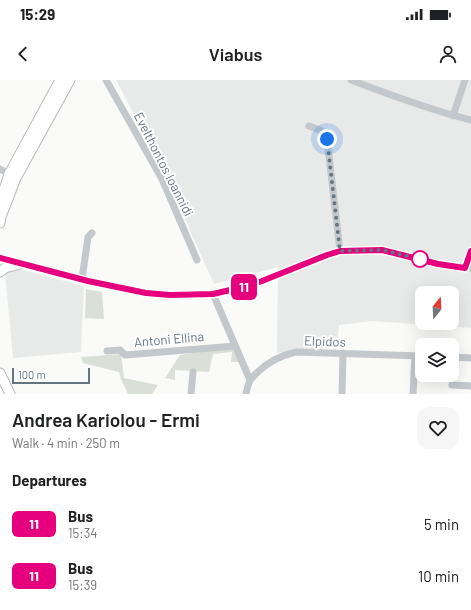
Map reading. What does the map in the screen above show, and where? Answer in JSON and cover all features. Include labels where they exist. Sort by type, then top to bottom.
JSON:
[{"type":"main road","points":[[0,202],[60,80]]},
{"type":"main road","points":[[0,223],[13,176],[70,80]]},
{"type":"main road","points":[[0,272],[5,268],[20,264]]},
{"type":"main road","points":[[1,377],[10,394]]},
{"type":"street","name":"Evelthontos Ioannidi","points":[[106,80],[162,179],[197,260]]},
{"type":"street","points":[[351,80],[453,116],[471,120]]},
{"type":"street","points":[[453,116],[465,80]]},
{"type":"street","points":[[308,126],[320,130],[327,139],[340,251]]},
{"type":"street","points":[[0,169],[13,176]]},
{"type":"street","points":[[82,279],[88,237],[92,233]]},
{"type":"street","points":[[0,258],[82,279],[146,293],[170,295],[213,294],[262,281],[340,251],[382,250],[438,264],[468,268],[471,251]]},
{"type":"street","points":[[213,294],[250,380],[246,394]]},
{"type":"street","name":"Antoni Ellina","points":[[107,351],[120,350],[125,355],[235,346]]},
{"type":"street","name":"Elpidos","points":[[250,380],[267,364],[284,354],[296,352],[415,356]]},
{"type":"street","points":[[342,394],[343,354]]},
{"type":"street","points":[[459,358],[471,358]]},
{"type":"street","points":[[192,394],[193,372]]},
{"type":"street","points":[[413,394],[415,381]]},
{"type":"street","points":[[452,385],[471,386]]},
{"type":"shaded area","points":[[116,80],[471,80],[471,328],[459,327],[459,286],[415,286],[415,324],[372,321],[339,325],[337,347],[277,353],[278,267],[214,284],[161,166]]},
{"type":"shaded area","points":[[16,268],[84,286],[81,352],[13,358],[5,272]]},
{"type":"shaded area","points":[[86,289],[102,292],[104,319],[85,318]]},
{"type":"shaded area","points":[[231,347],[241,363],[231,362],[232,352],[213,354],[209,372],[175,370],[175,380],[165,378],[180,355]]},
{"type":"shaded area","points":[[121,354],[124,378],[158,385],[152,394],[128,394],[119,372],[83,363],[81,357]]},
{"type":"bus line","name":"11","points":[[0,258],[88,281],[146,293],[170,295],[213,294],[243,287],[287,272],[340,251],[382,250],[438,264],[465,268],[471,251]]},
{"type":"route","points":[[327,139],[340,251],[382,250],[420,259]]}]
